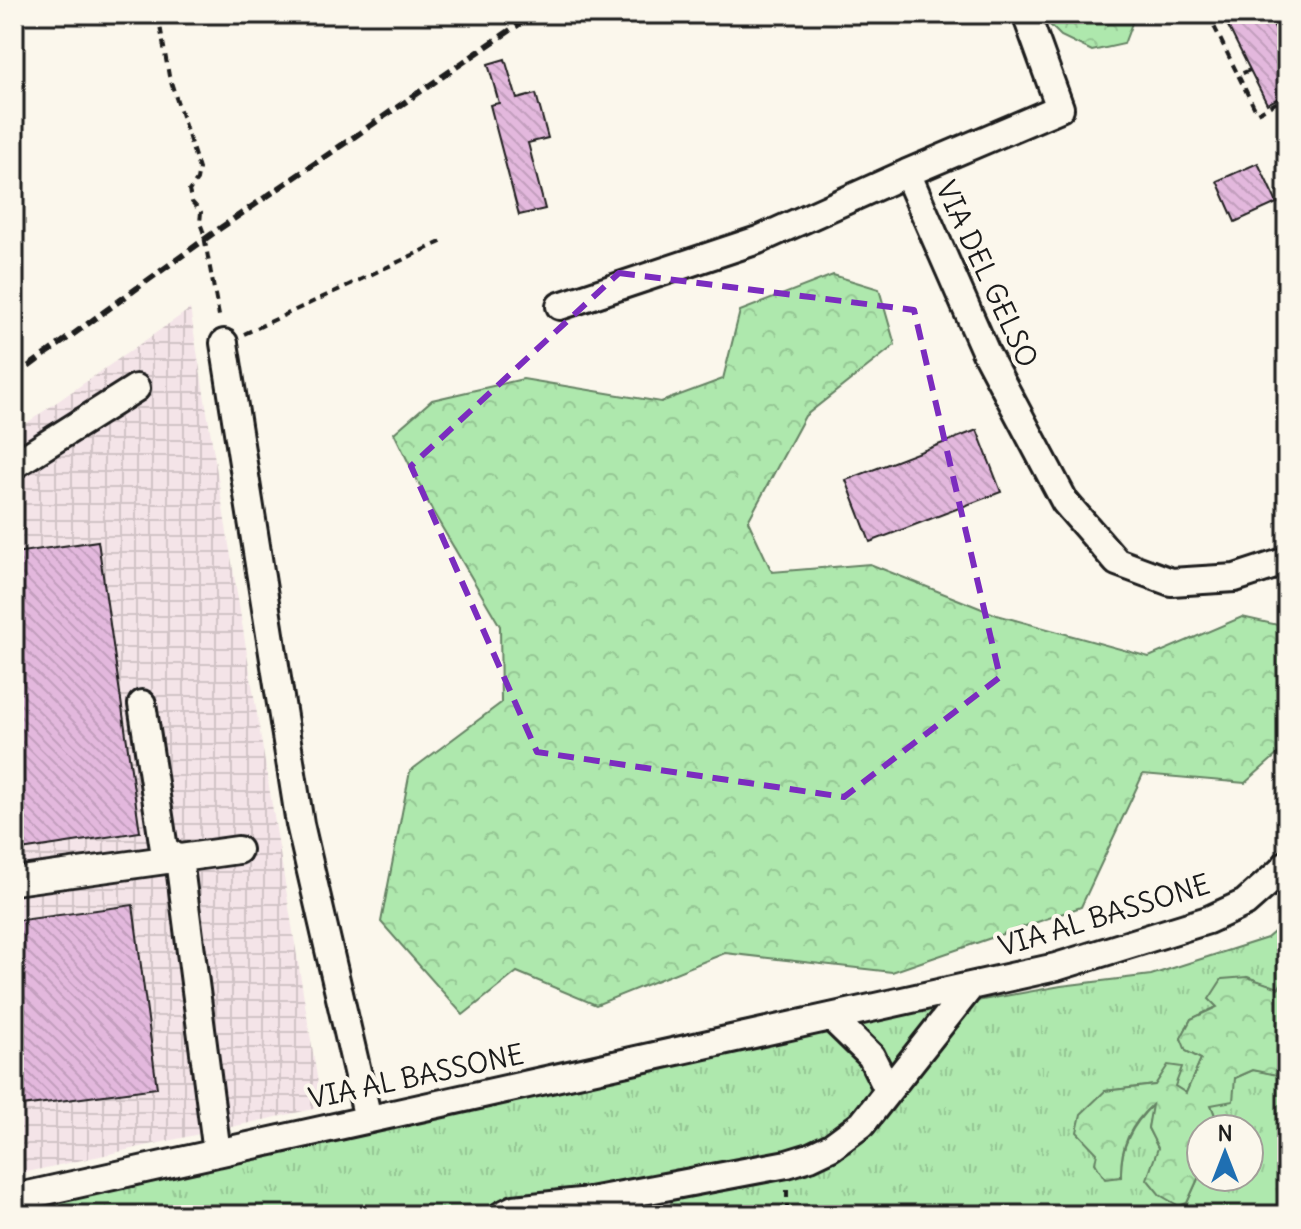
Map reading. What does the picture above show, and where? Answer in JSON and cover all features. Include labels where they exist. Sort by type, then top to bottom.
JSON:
[{"type":"street","points":[[907,173],[1060,108],[1026,14]]},
{"type":"street","name":"VIA DEL GELSO","points":[[560,306],[758,240],[907,173],[986,353],[1065,502],[1117,562],[1171,582],[1235,578],[1287,561]]},
{"type":"street","points":[[224,343],[300,824],[368,1119]]},
{"type":"street","points":[[14,465],[136,388]]},
{"type":"street","points":[[142,704],[164,849],[179,859],[217,1153]]},
{"type":"street","points":[[14,881],[238,850]]},
{"type":"street","name":"VIA AL BASSONE","points":[[14,1198],[1056,967],[1208,920],[1245,903],[1287,864]]},
{"type":"street","name":"VIA AL BASSONE","points":[[502,1215],[514,1209],[590,1201],[810,1157],[862,1124],[971,986]]},
{"type":"street","points":[[831,1017],[871,1056],[888,1090]]},
{"type":"path","points":[[158,14],[169,76],[199,169],[197,180],[189,191],[192,202],[201,212],[200,223],[224,343],[445,240]]},
{"type":"path","points":[[1208,14],[1257,113],[1287,97]]},
{"type":"path","points":[[1238,75],[1250,70]]},
{"type":"highlighted area","points":[[619,273],[914,310],[1000,677],[844,797],[537,752],[411,466]]},
{"type":"shaded area","points":[[190,309],[322,1107],[14,1175],[14,432]]},
{"type":"green space","points":[[1039,14],[1135,15],[1124,44],[1092,51],[1061,36]]},
{"type":"green space","points":[[833,275],[879,289],[895,345],[805,416],[748,521],[772,572],[870,564],[997,615],[1149,657],[1242,617],[1287,627],[1287,746],[1245,783],[1143,774],[1081,907],[892,972],[725,953],[596,1005],[517,972],[463,1015],[381,922],[410,771],[501,703],[500,626],[433,512],[394,433],[432,400],[523,379],[661,402],[723,379],[740,311]]},
{"type":"green space","points":[[1287,921],[1287,972],[1279,989],[1247,977],[1217,1007],[1191,1019],[1181,1039],[1201,1059],[1186,1093],[1174,1086],[1155,1085],[1105,1091],[1121,1177],[1125,1146],[1139,1120],[1153,1104],[1148,1128],[1187,1203],[1192,1193],[1265,1193],[1265,1113],[1214,1113],[1211,1105],[1235,1078],[1253,1070],[1287,1076],[1287,1138],[1278,1215],[672,1215],[669,1172],[520,1197],[474,1215],[14,1215],[14,1208],[484,1108],[810,1031],[1061,986],[1151,975],[1267,938]]},
{"type":"green space","points":[[1287,972],[1287,1077],[1253,1070],[1235,1078],[1233,1101],[1211,1105],[1214,1113],[1185,1113],[1185,1193],[1192,1193],[1187,1203],[1179,1206],[1160,1195],[1147,1179],[1158,1148],[1148,1128],[1152,1105],[1128,1137],[1122,1156],[1121,1177],[1105,1179],[1095,1163],[1097,1153],[1077,1132],[1081,1114],[1105,1091],[1155,1085],[1168,1065],[1182,1067],[1175,1086],[1186,1093],[1201,1059],[1186,1051],[1181,1038],[1191,1019],[1217,1007],[1209,999],[1222,979],[1247,977],[1279,988]]},
{"type":"building","points":[[1222,14],[1268,14],[1278,34],[1287,30],[1287,94],[1267,104]]},
{"type":"building","points":[[505,59],[517,99],[536,94],[548,138],[528,143],[545,209],[519,215],[490,105],[499,103],[488,64]]},
{"type":"building","points":[[1258,163],[1277,203],[1235,222],[1217,181]]},
{"type":"building","points":[[977,430],[1001,492],[870,542],[846,480]]},
{"type":"building","points":[[98,541],[140,832],[14,851],[14,553]]},
{"type":"building","points":[[133,905],[157,1088],[14,1107],[14,921]]},
{"type":"railway","points":[[14,377],[219,229],[534,14]]}]
